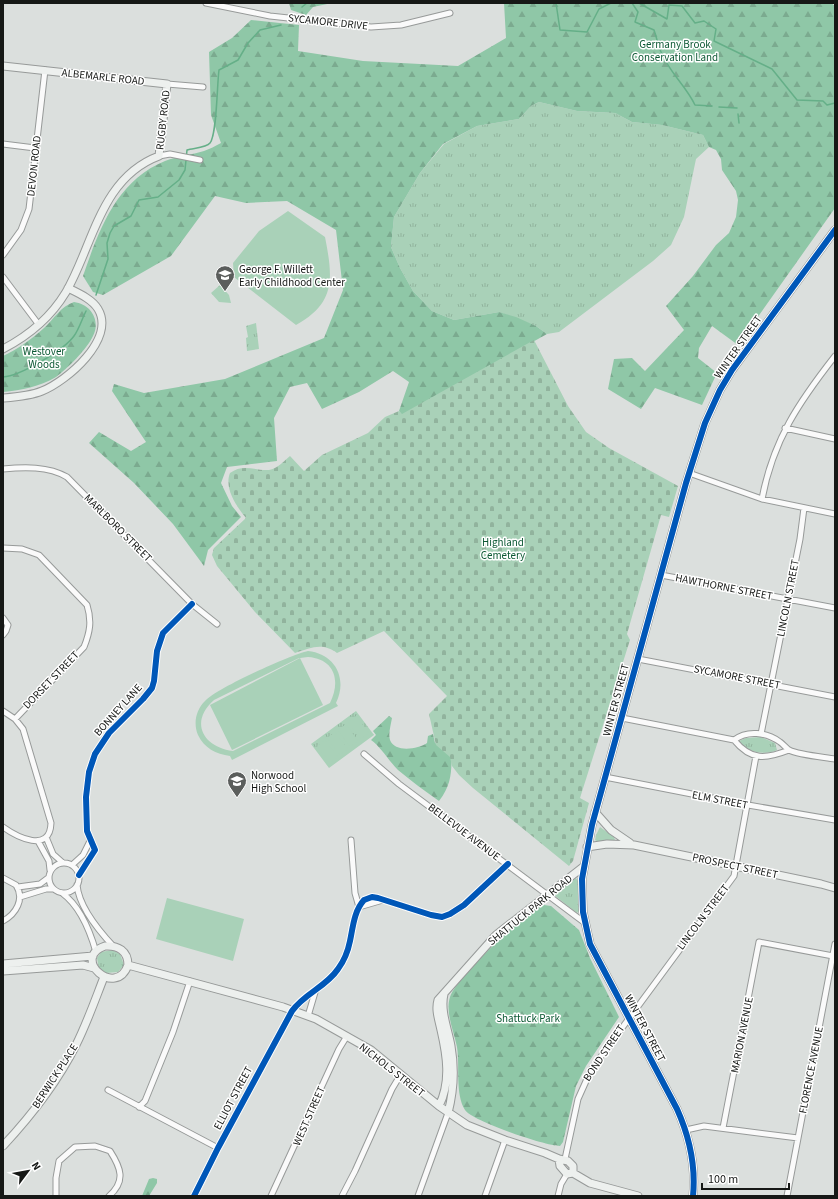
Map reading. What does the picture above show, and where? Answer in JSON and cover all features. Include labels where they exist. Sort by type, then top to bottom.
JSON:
[{"type":"street","name":"SYCAMORE DRIVE","points":[[206,3],[270,16],[372,27],[401,25],[450,14]]},
{"type":"street","name":"ALBEMARLE ROAD","points":[[3,66],[203,87]]},
{"type":"street","name":"DEVON ROAD","points":[[3,255],[16,240],[26,219],[31,196],[35,148],[45,70]]},
{"type":"street","name":"RUGBY ROAD","points":[[159,156],[167,84]]},
{"type":"street","points":[[3,144],[35,148]]},
{"type":"street","points":[[3,349],[39,325],[53,310],[68,288],[93,228],[106,204],[134,171],[144,163],[159,156],[170,154],[197,159]]},
{"type":"street","name":"WINTER STREET","points":[[693,1196],[693,1162],[686,1130],[677,1109],[596,956],[585,923],[582,890],[583,867],[595,812],[689,473],[705,423],[720,390],[732,370],[835,230]]},
{"type":"street","points":[[3,277],[39,325]]},
{"type":"street","points":[[3,398],[36,393],[59,382],[72,372],[98,341],[102,324],[97,308],[91,302],[68,288]]},
{"type":"street","points":[[762,499],[766,478],[785,428],[800,403],[835,356]]},
{"type":"street","points":[[785,428],[835,439]]},
{"type":"street","name":"MARLBORO STREET","points":[[3,469],[22,467],[50,470],[67,477],[192,604],[217,624]]},
{"type":"street","points":[[689,473],[762,499],[835,514]]},
{"type":"street","name":"LINCOLN STREET","points":[[761,734],[800,539],[804,508]]},
{"type":"street","name":"DORSET STREET","points":[[3,548],[22,549],[39,555],[87,605],[91,616],[90,632],[84,647],[15,719]]},
{"type":"street","name":"HAWTHORNE STREET","points":[[661,575],[835,608]]},
{"type":"street","name":"BONNEY LANE","points":[[79,875],[95,850],[87,832],[86,797],[89,772],[95,754],[109,733],[144,699],[152,688],[157,651],[163,633],[192,604]]},
{"type":"street","points":[[3,618],[8,625],[3,635]]},
{"type":"street","name":"SYCAMORE STREET","points":[[638,659],[835,697]]},
{"type":"street","points":[[3,711],[15,719],[25,735],[50,815],[51,827],[42,839]]},
{"type":"street","points":[[622,718],[734,740],[738,746],[756,756],[776,755],[789,750]]},
{"type":"street","points":[[734,740],[741,735],[748,733],[761,734],[773,738],[789,750],[835,759]]},
{"type":"street","name":"BELLEVUE AVENUE","points":[[364,754],[399,784],[585,923]]},
{"type":"street","name":"LINCOLN STREET","points":[[628,1018],[731,880],[737,866],[756,756]]},
{"type":"street","name":"ELM STREET","points":[[605,777],[748,805],[835,820]]},
{"type":"street","name":"PROSPECT STREET","points":[[595,812],[619,836],[634,845]]},
{"type":"street","points":[[3,827],[22,838],[42,839]]},
{"type":"street","points":[[3,971],[83,965],[94,968],[104,977],[112,978],[121,975],[128,965],[125,953],[114,946],[88,912],[78,893],[77,885],[79,875],[72,865],[62,862],[53,854],[42,839]]},
{"type":"street","points":[[42,839],[49,861],[50,870],[48,878],[53,889]]},
{"type":"street","points":[[351,840],[355,893],[359,907],[384,900],[431,916],[442,917],[464,905],[508,864]]},
{"type":"street","points":[[72,865],[83,855],[90,841]]},
{"type":"street","name":"PROSPECT STREET","points":[[587,847],[608,844],[634,845],[835,888]]},
{"type":"street","points":[[50,870],[55,865],[62,862]]},
{"type":"street","name":"SHATTUCK PARK ROAD","points":[[439,1106],[445,1094],[447,1078],[443,1008],[446,990],[496,935],[583,867]]},
{"type":"street","points":[[3,878],[14,882],[18,887],[20,897],[16,910],[3,921]]},
{"type":"street","points":[[18,887],[40,884],[48,878]]},
{"type":"street","points":[[62,893],[71,891],[77,885]]},
{"type":"street","points":[[20,897],[46,889],[53,889],[62,893],[77,909],[90,934],[94,954],[92,961],[94,968]]},
{"type":"street","name":"ELLIOT STREET","points":[[194,1196],[292,1010],[303,997],[334,975],[342,962],[348,949],[359,907]]},
{"type":"street","name":"MARION AVENUE","points":[[723,1128],[759,942],[832,956]]},
{"type":"street","name":"FLORENCE AVENUE","points":[[787,1196],[835,944]]},
{"type":"street","points":[[3,964],[94,954],[105,946],[114,946]]},
{"type":"street","name":"NICHOLS STREET","points":[[128,965],[190,981],[292,1010],[308,1016],[347,1036],[376,1054],[448,1113],[476,1130],[562,1159]]},
{"type":"street","name":"BERWICK PLACE","points":[[3,1146],[34,1108],[64,1066],[81,1036],[104,977]]},
{"type":"street","points":[[139,1107],[145,1101],[190,981]]},
{"type":"street","points":[[308,1016],[316,989]]},
{"type":"street","name":"BOND STREET","points":[[562,1159],[582,1088],[596,1062],[628,1018]]},
{"type":"street","name":"SHATTUCK PARK ROAD","points":[[444,1031],[452,1055],[454,1077],[452,1097],[448,1113]]},
{"type":"street","name":"WEST STREET","points":[[272,1196],[339,1049],[347,1036]]},
{"type":"street","points":[[342,1196],[392,1089],[401,1074]]},
{"type":"street","points":[[108,1090],[218,1148]]},
{"type":"street","points":[[418,1196],[448,1113]]},
{"type":"street","points":[[686,1130],[704,1126],[798,1138]]},
{"type":"street","points":[[485,1196],[505,1140]]},
{"type":"street","points":[[56,1196],[56,1178],[59,1161],[75,1147],[95,1146],[110,1150],[118,1163],[120,1177],[118,1188],[109,1196]]},
{"type":"street","points":[[558,1196],[561,1184],[570,1174],[573,1166],[562,1159],[560,1166],[570,1174],[590,1183],[638,1196]]},
{"type":"green space","points":[[289,3],[332,3],[313,7],[306,15],[291,10]]},
{"type":"green space","name":"Germany Brook Conservation Land","points":[[504,3],[831,3],[835,6],[835,208],[738,345],[712,326],[699,348],[698,358],[717,373],[702,405],[655,388],[641,409],[608,389],[614,359],[632,358],[645,371],[684,330],[666,306],[693,276],[716,245],[729,233],[736,217],[738,200],[736,191],[722,170],[721,159],[716,150],[709,147],[703,135],[662,125],[632,122],[615,113],[577,111],[539,102],[531,106],[519,119],[477,126],[443,144],[420,173],[394,217],[391,247],[400,268],[413,291],[432,311],[454,320],[499,312],[516,317],[536,326],[547,334],[402,415],[399,411],[409,382],[393,371],[359,392],[322,409],[307,383],[290,387],[274,418],[277,461],[227,467],[221,483],[232,506],[241,517],[208,550],[204,566],[173,524],[134,483],[89,443],[99,432],[131,451],[146,442],[112,391],[114,384],[144,393],[225,379],[324,338],[343,290],[336,230],[287,201],[246,203],[215,196],[171,256],[103,295],[93,292],[83,276],[103,225],[122,194],[134,181],[148,170],[165,161],[195,154],[221,143],[211,115],[209,52],[232,38],[251,20],[299,25],[298,51],[363,61],[458,66],[506,38]]},
{"type":"green space","points":[[539,102],[577,111],[615,113],[632,122],[662,125],[703,135],[709,147],[696,159],[684,217],[671,245],[653,261],[559,332],[547,334],[536,326],[499,312],[454,320],[432,311],[413,291],[400,268],[391,247],[394,217],[420,173],[444,144],[477,126],[519,119],[531,106]]},
{"type":"green space","points":[[288,211],[325,237],[330,277],[325,298],[319,308],[309,317],[296,325],[234,277],[233,263],[259,231]]},
{"type":"green space","points":[[220,285],[229,295],[231,303],[219,302],[211,293]]},
{"type":"green space","name":"Westover Woods","points":[[74,302],[80,303],[90,310],[95,319],[96,325],[93,336],[82,353],[56,377],[30,388],[3,392],[3,356],[30,340],[65,306]]},
{"type":"green space","points":[[256,323],[259,349],[247,351],[246,338],[248,337],[246,326]]},
{"type":"green space","name":"Highland Cemetery","points":[[534,340],[568,406],[586,432],[609,448],[678,486],[669,517],[661,515],[627,634],[630,640],[580,798],[589,803],[573,861],[569,866],[459,775],[452,766],[450,757],[436,745],[429,714],[447,696],[384,631],[337,653],[326,648],[316,647],[295,653],[255,612],[217,566],[212,555],[214,548],[246,518],[232,497],[229,485],[230,473],[240,468],[269,470],[278,466],[290,456],[304,471],[322,455],[368,433],[385,417],[399,411],[402,414]]},
{"type":"green space","points":[[308,651],[317,653],[332,662],[340,676],[339,694],[336,703],[338,706],[232,760],[230,756],[220,754],[207,747],[201,740],[196,730],[196,717],[199,708],[205,701],[212,695],[238,681],[271,665]],"holes":[[[308,657],[324,662],[333,672],[335,687],[330,703],[233,751],[223,749],[207,739],[201,725],[202,717],[206,708],[214,700],[299,658]]]},
{"type":"green space","points":[[300,658],[323,705],[232,750],[210,705]]},
{"type":"green space","points":[[356,711],[374,735],[329,768],[311,744]]},
{"type":"green space","points":[[356,716],[369,733],[361,739],[348,722]]},
{"type":"green space","points":[[389,716],[392,718],[389,738],[397,747],[407,749],[418,747],[427,743],[428,736],[433,734],[435,743],[452,748],[449,782],[439,801],[398,770],[371,740],[376,735],[373,731]]},
{"type":"green space","points":[[346,724],[358,741],[350,747],[338,730]]},
{"type":"green space","points":[[335,732],[348,749],[340,755],[327,738]]},
{"type":"green space","points":[[761,737],[775,743],[777,750],[767,753],[756,752],[746,748],[739,741],[746,738]]},
{"type":"green space","points":[[325,740],[338,757],[330,763],[317,746]]},
{"type":"green space","points":[[600,827],[614,837],[615,840],[598,842],[595,840]]},
{"type":"green space","points":[[576,878],[578,881],[579,911],[577,913],[554,895]]},
{"type":"green space","points":[[167,898],[244,919],[233,961],[156,939]]},
{"type":"green space","name":"Shattuck Park","points":[[544,905],[551,906],[579,930],[590,958],[619,1017],[586,1066],[576,1086],[563,1142],[560,1146],[540,1142],[494,1126],[470,1115],[465,1110],[460,1096],[457,1047],[450,1022],[449,1009],[450,997],[464,976],[492,946],[522,919]]},
{"type":"green space","points":[[112,950],[120,954],[124,965],[118,972],[106,973],[99,969],[97,958],[101,952]]},
{"type":"green space","points":[[149,1179],[157,1179],[157,1183],[149,1196],[142,1196]]},
{"type":"waterway","points":[[302,7],[307,3]]},
{"type":"waterway","points":[[556,3],[560,30],[587,32],[599,9],[611,3]]},
{"type":"waterway","points":[[632,3],[638,12],[635,22],[654,30],[659,48],[665,61],[695,105],[712,106]]},
{"type":"waterway","points":[[639,3],[667,19],[669,5],[682,6],[695,23],[704,21],[716,29],[714,41],[772,69],[797,100],[823,101],[827,105],[835,103]]},
{"type":"waterway","points":[[96,295],[108,259],[107,243],[114,226],[131,216],[139,200],[158,197],[179,180],[185,170],[187,150],[203,147],[210,143],[214,130],[219,70],[238,60],[248,43],[260,30],[281,25]]},
{"type":"waterway","points":[[719,107],[737,108]]},
{"type":"waterway","points":[[738,114],[739,123]]},
{"type":"waterway","points":[[3,377],[11,376],[30,367],[52,355],[69,342],[79,327],[86,311]]},
{"type":"cycle path","points":[[693,1196],[694,1173],[689,1141],[677,1109],[590,944],[583,912],[582,879],[592,825],[686,483],[705,423],[720,390],[732,370],[835,230]]},
{"type":"cycle path","points":[[79,875],[95,850],[87,831],[86,797],[89,772],[95,754],[109,733],[152,688],[157,651],[163,633],[192,604]]},
{"type":"cycle path","points":[[194,1196],[218,1148],[292,1011],[303,999],[328,981],[342,963],[346,956],[356,914],[364,900],[372,897],[378,898],[431,915],[442,917],[464,905],[508,864]]},
{"type":"place","name":"George F. Willett Early Childhood Center","points":[[225,292]]},
{"type":"place","name":"Norwood High School","points":[[237,798]]}]
